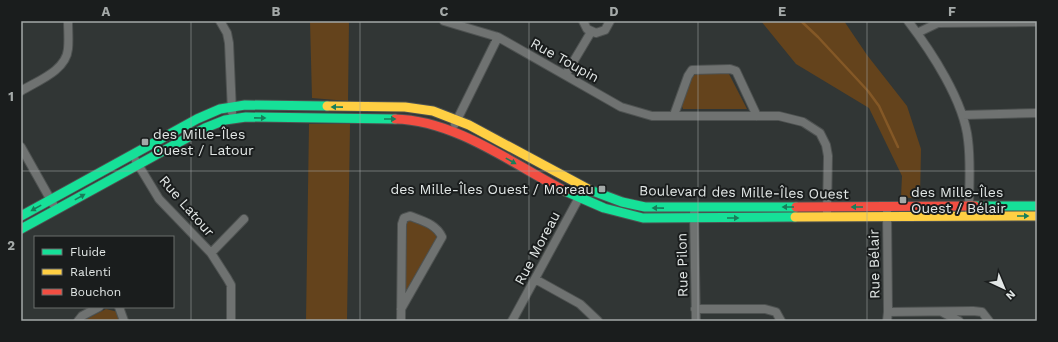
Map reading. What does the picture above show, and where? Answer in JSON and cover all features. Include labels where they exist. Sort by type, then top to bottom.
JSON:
[{"type":"street","points":[[21,92],[56,70],[64,61],[68,50],[68,21]]},
{"type":"street","points":[[220,21],[227,33],[229,43],[233,118]]},
{"type":"street","name":"Rue Toupin","points":[[444,21],[498,37],[566,74],[622,107],[652,116],[779,116],[803,122],[820,133],[826,145],[828,156],[827,217]]},
{"type":"street","points":[[583,21],[587,29],[596,33],[605,30],[610,21]]},
{"type":"street","points":[[908,21],[946,80],[963,115],[968,140],[969,217]]},
{"type":"street","points":[[917,33],[938,23],[1037,22]]},
{"type":"street","points":[[566,74],[591,32]]},
{"type":"street","points":[[452,130],[498,37]]},
{"type":"street","points":[[674,115],[688,76],[692,70],[730,69],[736,71],[757,116]]},
{"type":"street","name":"Boulevard des Mille-Îles Ouest","points":[[21,216],[197,119],[220,109],[232,106],[414,108],[440,112],[458,120],[584,188],[637,206],[656,208],[694,208],[1037,206]]},
{"type":"street","points":[[963,115],[1037,113]]},
{"type":"street","name":"Boulevard des Mille-Îles Ouest","points":[[21,229],[205,128],[233,118],[408,119],[433,123],[452,130],[579,198],[636,217],[1037,216]]},
{"type":"street","points":[[21,148],[56,210]]},
{"type":"street","name":"Rue Latour","points":[[133,155],[159,199],[211,253],[231,285],[231,321]]},
{"type":"street","name":"Rue Moreau","points":[[512,321],[584,188]]},
{"type":"street","name":"Rue Bélair","points":[[887,207],[887,321]]},
{"type":"street","name":"Rue Pilon","points":[[694,208],[696,321]]},
{"type":"street","points":[[401,309],[442,237],[438,230],[431,224],[410,216],[404,218],[402,224],[401,309],[401,321]]},
{"type":"street","name":"Rue Latour","points":[[211,253],[244,220]]},
{"type":"street","points":[[535,280],[580,304],[598,321]]},
{"type":"street","points":[[78,321],[82,316],[97,308]]},
{"type":"street","points":[[119,308],[124,321]]},
{"type":"street","points":[[695,309],[765,308],[776,312],[781,321]]},
{"type":"street","points":[[888,312],[939,310],[982,312],[988,321]]},
{"type":"street","points":[[939,310],[958,321]]},
{"type":"shaded area","points":[[310,21],[349,21],[348,101],[312,98]]},
{"type":"shaded area","points":[[761,21],[844,21],[867,55],[907,106],[921,149],[920,199],[901,197],[902,176],[869,108],[796,64]]},
{"type":"shaded area","points":[[697,73],[729,74],[747,109],[683,109],[681,104],[691,78]]},
{"type":"shaded area","points":[[309,124],[350,124],[347,321],[306,321]]},
{"type":"shaded area","points":[[404,218],[431,224],[442,237],[401,309]]},
{"type":"shaded area","points":[[106,309],[118,312],[119,321],[83,321]]},
{"type":"waterway","points":[[801,21],[818,37],[868,91],[879,106],[898,147]]},
{"type":"traffic: fast","points":[[21,216],[197,119],[220,109],[245,105],[327,106]]},
{"type":"traffic: fast","points":[[21,229],[205,128],[225,120],[246,117],[395,119]]},
{"type":"traffic: fast","points":[[590,190],[622,202],[645,207],[796,207]]},
{"type":"traffic: fast","points":[[565,191],[604,208],[643,218],[795,217]]},
{"type":"traffic: fast","points":[[975,206],[1037,206]]},
{"type":"traffic: slow","points":[[327,106],[405,107],[433,111],[469,125],[590,190]]},
{"type":"traffic: slow","points":[[795,217],[1037,216]]},
{"type":"traffic: jam","points":[[395,119],[417,121],[440,127],[461,135],[483,145],[565,191]]},
{"type":"traffic: jam","points":[[796,207],[975,206]]},
{"type":"place","name":"des Mille-Îles Ouest / Latour","points":[[145,142]]},
{"type":"place","name":"des Mille-Îles Ouest / Moreau","points":[[602,189]]},
{"type":"place","name":"des Mille-Îles Ouest / Bélair","points":[[903,200]]}]
